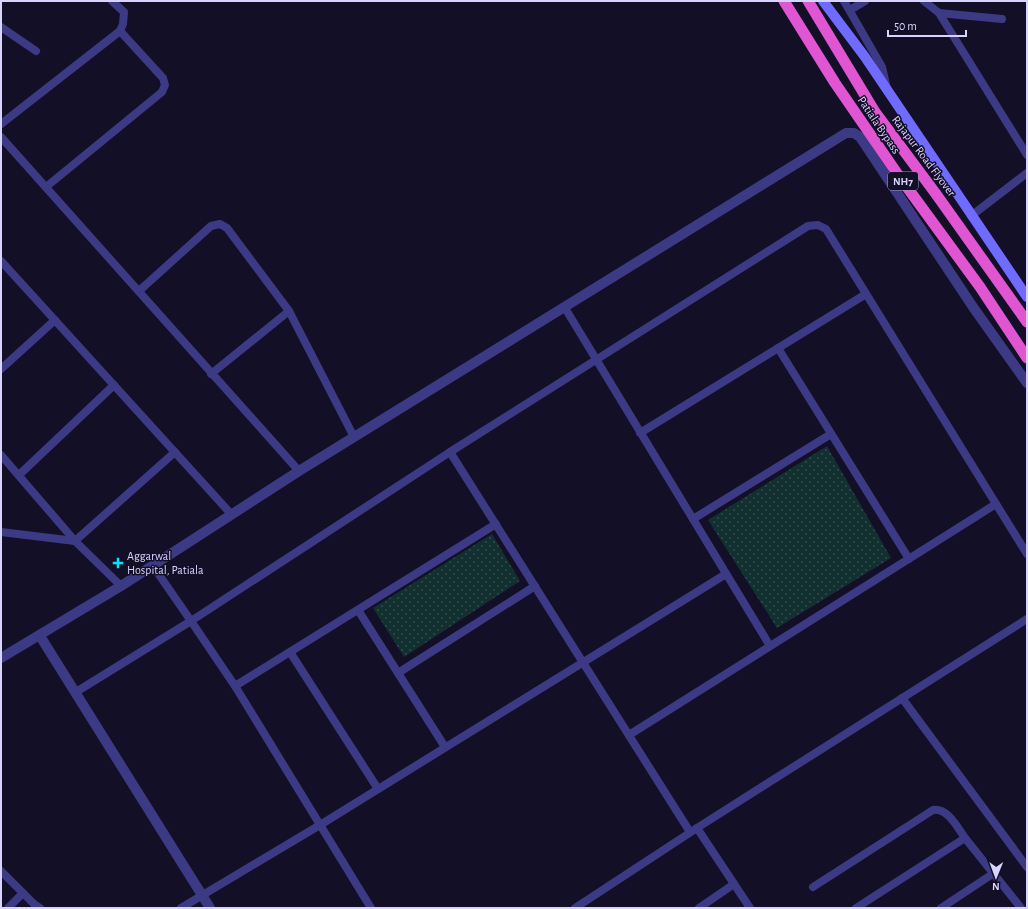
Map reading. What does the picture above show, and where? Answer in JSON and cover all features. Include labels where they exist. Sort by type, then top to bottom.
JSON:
[{"type":"highway","name":"Patiala Bypass","points":[[784,1],[835,83],[901,180],[980,287],[1027,358]]},
{"type":"highway","name":"Rajapur Road Flyover","points":[[808,1],[875,112],[936,194],[1027,322]]},
{"type":"main road","points":[[823,1],[887,89],[971,216],[1027,297]]},
{"type":"street","points":[[1,124],[120,31],[123,24],[124,12],[112,1]]},
{"type":"street","points":[[844,1],[882,67],[887,89]]},
{"type":"street","points":[[850,10],[865,1]]},
{"type":"street","points":[[924,1],[939,13],[1027,155]]},
{"type":"street","points":[[939,13],[1002,19]]},
{"type":"street","points":[[1,27],[36,51]]},
{"type":"street","points":[[46,188],[162,92],[165,85],[163,78],[120,31]]},
{"type":"street","points":[[1,658],[40,636],[121,586],[299,471],[846,133],[854,133],[860,137],[973,307],[1027,383]]},
{"type":"street","points":[[1,137],[299,471]]},
{"type":"street","points":[[971,216],[1027,173]]},
{"type":"street","points":[[139,291],[211,226],[220,224],[227,228],[289,311],[354,437]]},
{"type":"street","points":[[76,692],[191,621],[450,452],[808,226],[818,225],[826,229],[1027,554]]},
{"type":"street","points":[[1,261],[232,515]]},
{"type":"street","points":[[640,433],[866,294]]},
{"type":"street","points":[[565,308],[770,646]]},
{"type":"street","points":[[211,374],[289,311]]},
{"type":"street","points":[[1,369],[55,320]]},
{"type":"street","points":[[778,348],[909,559]]},
{"type":"street","points":[[19,475],[114,385]]},
{"type":"street","points":[[692,519],[832,434]]},
{"type":"street","points":[[1,532],[76,541],[175,452]]},
{"type":"street","points":[[450,452],[629,735],[693,830],[734,884],[750,908]]},
{"type":"street","points":[[1,455],[76,541],[121,586]]},
{"type":"street","points":[[629,735],[996,504]]},
{"type":"street","points":[[235,686],[496,524]]},
{"type":"street","points":[[153,566],[235,686],[371,908]]},
{"type":"street","points":[[181,908],[320,825],[726,574]]},
{"type":"street","points":[[398,673],[535,586]]},
{"type":"street","points":[[358,610],[446,747]]},
{"type":"street","points":[[575,908],[693,830],[1027,619]]},
{"type":"street","points":[[40,636],[210,908]]},
{"type":"street","points":[[290,652],[378,789]]},
{"type":"street","points":[[902,698],[1027,867]]},
{"type":"street","points":[[813,887],[933,810],[939,809],[946,813],[1021,908]]},
{"type":"street","points":[[856,908],[965,838]]},
{"type":"street","points":[[1,870],[40,908]]},
{"type":"street","points":[[941,908],[994,873]]},
{"type":"street","points":[[699,908],[734,884]]},
{"type":"street","points":[[8,908],[23,893]]},
{"type":"green space","points":[[827,446],[891,558],[777,628],[708,520]]},
{"type":"green space","points":[[492,534],[520,581],[404,657],[373,608]]},
{"type":"place","name":"Aggarwal Hospital, Patiala","points":[[118,563]]}]
